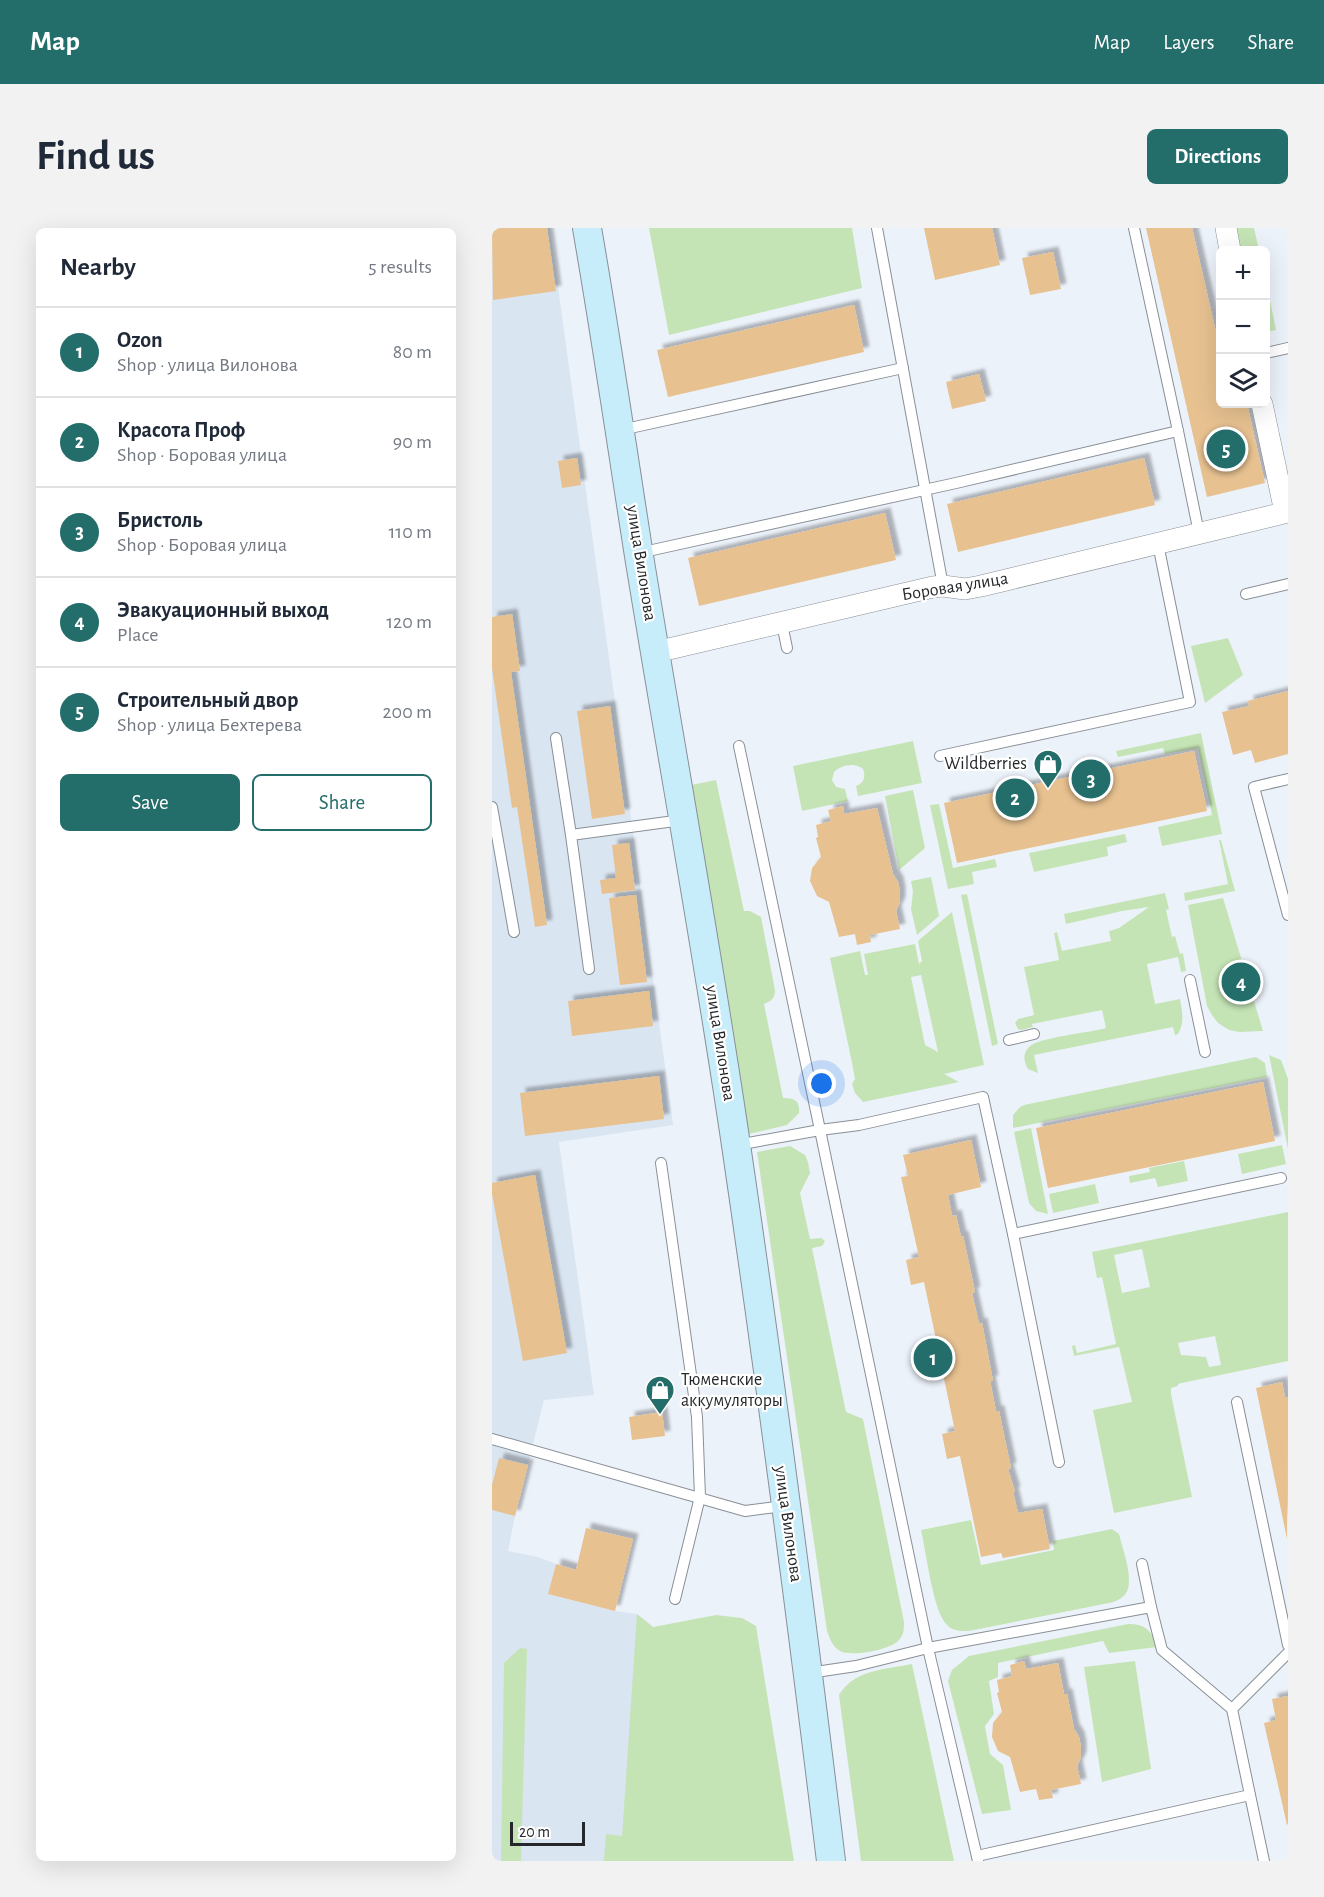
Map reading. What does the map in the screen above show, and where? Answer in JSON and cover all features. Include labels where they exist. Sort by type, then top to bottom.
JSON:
[{"type":"street","name":"улица Вилонова","points":[[587,228],[639,553],[685,819],[736,1145],[786,1506],[831,1861]]},
{"type":"street","points":[[1226,228],[1229,246]]},
{"type":"street","points":[[1263,408],[1287,512]]},
{"type":"street","name":"Боровая улица","points":[[656,652],[943,586],[965,589],[981,586],[1287,512]]},
{"type":"lane","points":[[877,228],[943,586]]},
{"type":"lane","points":[[1134,228],[1199,533]]},
{"type":"lane","points":[[1270,352],[1288,348]]},
{"type":"lane","points":[[621,430],[903,368]]},
{"type":"lane","points":[[639,553],[1178,431]]},
{"type":"lane","points":[[940,756],[1190,702],[1158,544]]},
{"type":"lane","points":[[1246,594],[1288,584]]},
{"type":"lane","points":[[782,624],[788,648]]},
{"type":"lane","points":[[556,738],[589,969]]},
{"type":"lane","points":[[739,746],[928,1648],[978,1859],[1250,1796]]},
{"type":"lane","points":[[1288,779],[1254,787],[1288,915]]},
{"type":"lane","points":[[492,807],[514,932]]},
{"type":"lane","points":[[571,835],[685,819]]},
{"type":"lane","points":[[1190,980],[1205,1052]]},
{"type":"lane","points":[[1009,1040],[1034,1034]]},
{"type":"lane","points":[[736,1145],[859,1125],[983,1097],[1059,1462]]},
{"type":"lane","points":[[661,1163],[697,1417],[700,1497],[675,1599]]},
{"type":"lane","points":[[1013,1234],[1281,1178]]},
{"type":"lane","points":[[1237,1402],[1288,1645]]},
{"type":"lane","points":[[492,1439],[745,1511],[786,1506]]},
{"type":"lane","points":[[1142,1564],[1162,1650],[1232,1709],[1264,1861]]},
{"type":"lane","points":[[808,1673],[856,1666],[928,1648],[1151,1607]]},
{"type":"lane","points":[[1232,1709],[1288,1653]]},
{"type":"shaded area","points":[[492,228],[550,228],[673,1125],[559,1142],[594,1395],[544,1400],[508,1551],[538,1557],[556,1564],[548,1594],[615,1611],[637,1614],[653,1627],[729,1861],[492,1861]]},
{"type":"green space","points":[[649,228],[852,228],[862,288],[669,335]]},
{"type":"green space","points":[[1236,228],[1254,228],[1258,246],[1240,246]]},
{"type":"green space","points":[[1270,300],[1276,330],[1270,331]]},
{"type":"green space","points":[[1228,638],[1243,675],[1205,703],[1191,646]]},
{"type":"green space","points":[[1201,733],[1222,834],[1162,846],[1158,827],[1212,815],[1198,748],[1165,754],[1163,748],[1118,757],[1116,751]]},
{"type":"green space","points":[[913,741],[922,783],[858,796],[856,786],[864,779],[863,769],[852,765],[844,766],[834,772],[832,780],[836,787],[845,789],[848,801],[802,811],[793,766]]},
{"type":"green space","points":[[716,780],[744,911],[750,911],[761,917],[775,990],[772,999],[764,1004],[783,1098],[796,1101],[799,1106],[799,1113],[787,1125],[749,1134],[691,785]]},
{"type":"green space","points":[[913,790],[925,848],[899,870],[885,796]]},
{"type":"green space","points":[[939,804],[953,868],[995,859],[997,867],[972,872],[974,884],[948,889],[930,805]]},
{"type":"green space","points":[[1125,834],[1127,842],[1107,847],[1108,856],[1034,872],[1029,853]]},
{"type":"green space","points":[[1219,840],[1221,840],[1235,891],[1185,901],[1184,893],[1228,884]]},
{"type":"green space","points":[[931,877],[939,916],[917,935],[911,909],[913,892],[911,881]]},
{"type":"green space","points":[[1165,893],[1172,937],[1175,936],[1180,954],[1183,953],[1186,971],[1181,972],[1178,957],[1147,964],[1155,1004],[1180,999],[1182,1021],[1178,1034],[1175,1035],[1173,1027],[1034,1055],[1038,1073],[1028,1069],[1025,1055],[1029,1047],[1034,1044],[1106,1028],[1102,1010],[1018,1029],[1015,1023],[1018,1019],[1034,1015],[1024,967],[1059,960],[1054,933],[1057,932],[1062,951],[1111,941],[1109,931],[1119,928],[1149,907],[1066,924],[1064,914]]},
{"type":"green space","points":[[967,894],[998,1044],[992,1046],[961,895]]},
{"type":"green space","points":[[1223,898],[1263,1031],[1229,1030],[1218,1023],[1207,1006],[1188,905]]},
{"type":"green space","points":[[952,912],[984,1065],[944,1074],[959,1082],[863,1102],[855,1093],[852,1084],[855,1079],[830,958],[860,951],[865,975],[868,975],[864,954],[915,944],[919,964],[922,961],[918,941]],"holes":[[[921,975],[938,1052],[925,1045],[911,977]]]},
{"type":"green space","points":[[1269,1055],[1281,1060],[1288,1079],[1288,1149]]},
{"type":"green space","points":[[1256,1057],[1265,1063],[1267,1077],[1013,1128],[1013,1115],[1024,1105]]},
{"type":"green space","points":[[1031,1128],[1048,1214],[1036,1211],[1029,1203],[1014,1132]]},
{"type":"green space","points":[[1282,1145],[1286,1164],[1242,1174],[1238,1154]]},
{"type":"green space","points":[[790,1146],[805,1155],[808,1162],[810,1173],[800,1193],[810,1239],[821,1238],[825,1241],[822,1246],[812,1248],[846,1412],[863,1419],[904,1622],[903,1634],[895,1644],[871,1652],[845,1653],[840,1651],[833,1645],[827,1631],[757,1152]]},
{"type":"green space","points":[[1184,1161],[1188,1181],[1158,1187],[1155,1178],[1130,1183],[1129,1176],[1150,1172],[1149,1168]]},
{"type":"green space","points":[[1095,1184],[1099,1203],[1053,1213],[1049,1194]]},
{"type":"green space","points":[[1288,1212],[1288,1361],[1182,1383],[1171,1388],[1192,1497],[1114,1513],[1093,1410],[1132,1402],[1119,1347],[1074,1356],[1072,1346],[1075,1345],[1077,1353],[1116,1344],[1102,1277],[1097,1278],[1092,1252]],"holes":[[[1142,1249],[1150,1287],[1122,1293],[1114,1255]],[[1215,1336],[1221,1365],[1209,1367],[1206,1357],[1181,1355],[1178,1343]]]},
{"type":"green space","points":[[971,1520],[981,1565],[1054,1550],[1053,1541],[1112,1529],[1119,1534],[1126,1561],[1129,1576],[1127,1591],[1114,1602],[969,1631],[951,1628],[942,1618],[938,1608],[921,1530]]},
{"type":"green space","points":[[637,1614],[653,1627],[716,1615],[742,1618],[756,1626],[794,1861],[604,1861],[606,1834],[622,1836]]},
{"type":"green space","points":[[1128,1624],[1144,1627],[1153,1637],[1157,1647],[1109,1653],[1103,1641],[998,1663],[998,1677],[989,1681],[994,1714],[985,1726],[990,1754],[1003,1765],[1011,1810],[982,1814],[948,1681],[952,1670],[969,1656]]},
{"type":"green space","points":[[520,1648],[527,1649],[521,1861],[501,1861],[504,1663]]},
{"type":"green space","points":[[1135,1661],[1151,1769],[1102,1782],[1084,1667]]},
{"type":"green space","points":[[912,1664],[954,1861],[861,1861],[839,1695],[846,1686],[862,1675]]},
{"type":"building","points":[[492,228],[547,228],[556,291],[493,300]]},
{"type":"building","points":[[924,228],[992,228],[1000,265],[935,280]]},
{"type":"building","points":[[1146,228],[1192,228],[1216,333],[1216,408],[1248,408],[1265,483],[1207,497]]},
{"type":"building","points":[[1053,252],[1061,289],[1030,295],[1022,258]]},
{"type":"building","points":[[854,305],[864,352],[668,397],[657,350]]},
{"type":"building","points":[[979,374],[986,401],[952,409],[946,382]]},
{"type":"building","points":[[577,458],[581,485],[562,488],[558,461]]},
{"type":"building","points":[[1144,458],[1155,505],[958,552],[947,504]]},
{"type":"building","points":[[885,513],[896,560],[699,606],[688,558]]},
{"type":"building","points":[[512,614],[520,671],[511,672],[547,925],[535,927],[517,807],[512,808],[492,668],[492,617]]},
{"type":"building","points":[[1288,691],[1288,754],[1255,763],[1251,750],[1233,755],[1222,712],[1249,706],[1248,701]]},
{"type":"building","points":[[610,706],[625,814],[592,819],[577,711]]},
{"type":"building","points":[[1194,751],[1207,811],[957,863],[944,803]]},
{"type":"building","points":[[843,806],[844,814],[877,808],[893,874],[900,892],[900,902],[896,911],[900,929],[870,935],[871,942],[857,945],[855,934],[839,937],[829,902],[817,896],[810,881],[812,868],[821,857],[816,838],[818,837],[816,825],[831,821],[828,810]]},
{"type":"building","points":[[629,843],[635,890],[602,894],[600,880],[616,878],[612,845]]},
{"type":"building","points":[[636,895],[647,982],[620,985],[609,898]]},
{"type":"building","points":[[1245,971],[1250,990],[1238,993],[1233,974]]},
{"type":"building","points":[[649,991],[653,1026],[572,1036],[568,1001]]},
{"type":"building","points":[[659,1076],[664,1119],[525,1136],[520,1093]]},
{"type":"building","points":[[1263,1082],[1275,1141],[1048,1188],[1036,1128]]},
{"type":"building","points":[[971,1140],[981,1187],[948,1195],[952,1216],[956,1215],[961,1237],[963,1236],[975,1292],[972,1293],[979,1324],[982,1323],[993,1381],[990,1381],[996,1411],[999,1411],[1018,1513],[1042,1509],[1050,1549],[1003,1558],[1001,1553],[981,1557],[960,1456],[947,1459],[942,1434],[955,1431],[942,1369],[929,1372],[924,1347],[937,1344],[924,1282],[911,1285],[906,1260],[919,1257],[901,1177],[908,1176],[903,1155]]},
{"type":"building","points":[[535,1175],[567,1353],[523,1361],[492,1194],[492,1183]]},
{"type":"building","points":[[1282,1382],[1285,1398],[1288,1397],[1287,1539],[1256,1388]]},
{"type":"building","points":[[662,1412],[665,1436],[632,1440],[629,1417]]},
{"type":"building","points":[[499,1458],[528,1465],[515,1516],[492,1510],[492,1485]]},
{"type":"building","points":[[586,1528],[633,1539],[615,1611],[548,1594],[556,1564],[576,1570]]},
{"type":"building","points":[[1024,1661],[1026,1669],[1058,1663],[1064,1694],[1067,1694],[1074,1729],[1079,1737],[1081,1757],[1077,1766],[1081,1784],[1051,1790],[1053,1798],[1039,1800],[1036,1789],[1020,1792],[1010,1757],[998,1751],[992,1737],[993,1723],[1002,1712],[997,1693],[999,1692],[997,1680],[1012,1676],[1010,1665]]},
{"type":"building","points":[[1288,1696],[1287,1825],[1264,1723],[1276,1720],[1272,1699]]},
{"type":"place","name":"Строительный двор","points":[[1226,449]]},
{"type":"place","name":"Бристоль","points":[[1091,779]]},
{"type":"place","name":"Wildberries","points":[[1048,790]]},
{"type":"place","name":"Красота Проф","points":[[1015,798]]},
{"type":"place","name":"Эвакуационный выход","points":[[1241,982]]},
{"type":"place","name":"Ozon","points":[[933,1358]]},
{"type":"place","name":"Тюменские аккумуляторы","points":[[660,1416]]}]
